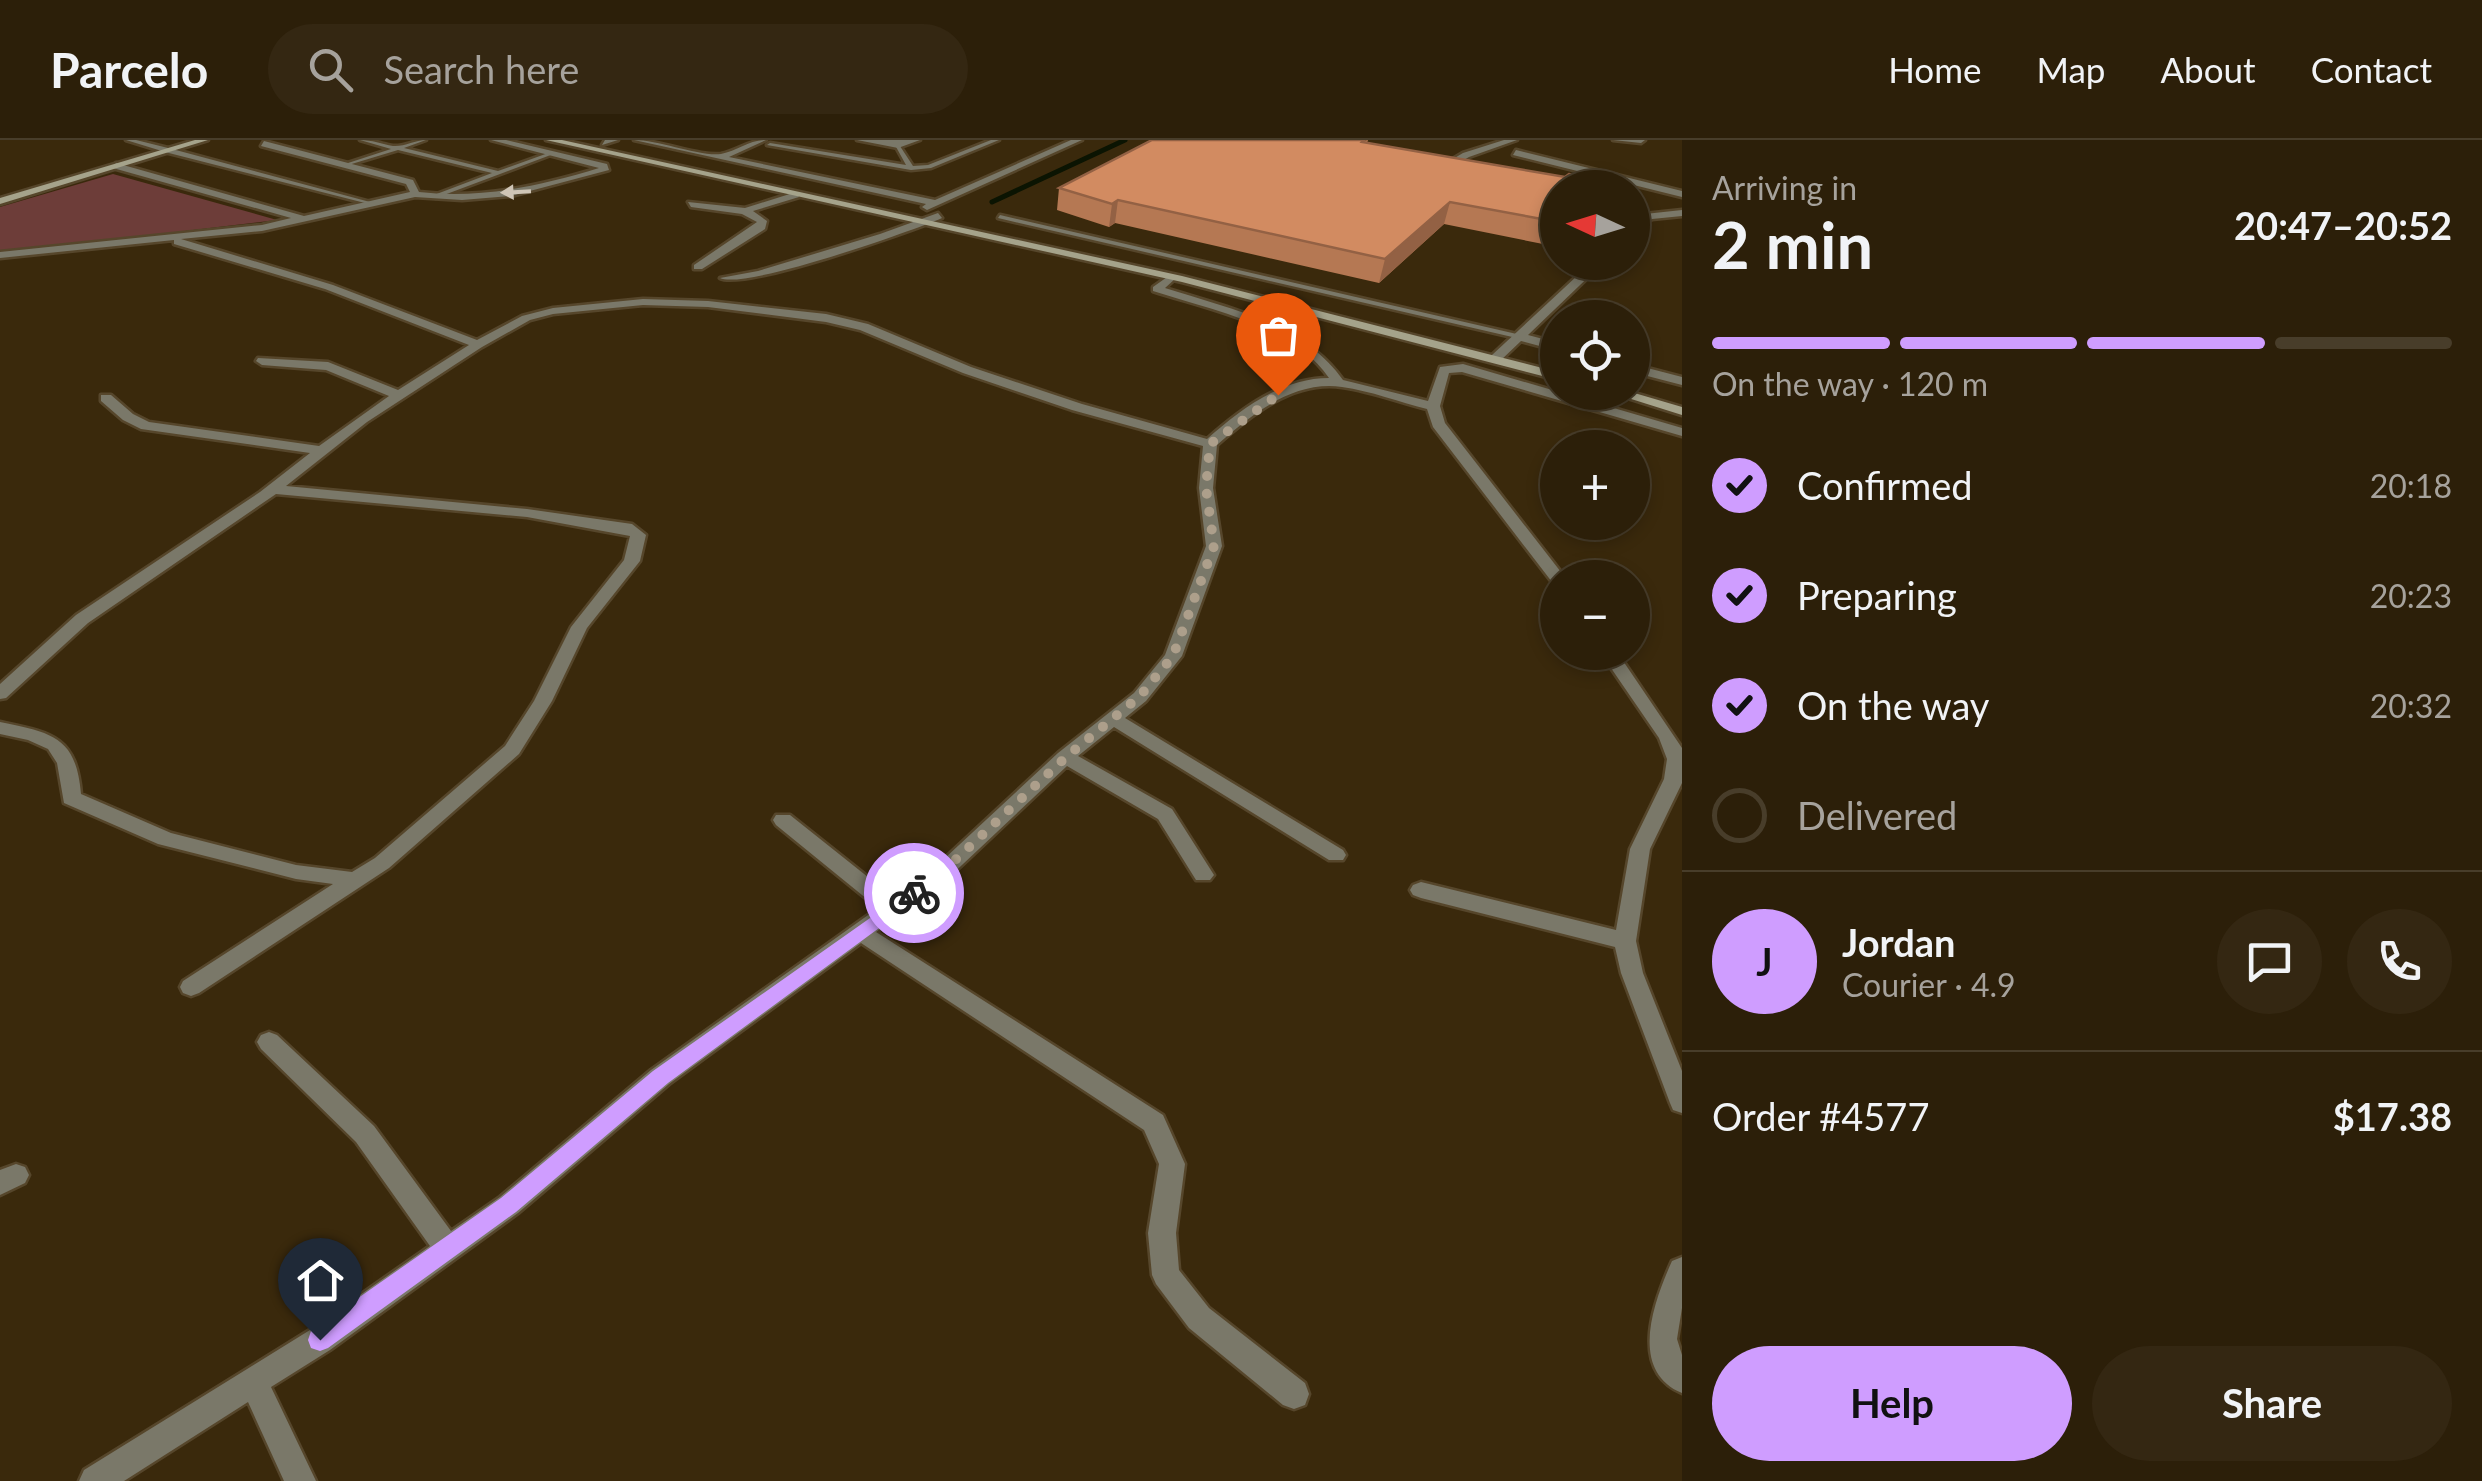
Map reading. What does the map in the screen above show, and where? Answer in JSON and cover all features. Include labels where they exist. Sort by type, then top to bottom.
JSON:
[{"type":"street","points":[[0,201],[204,140]]},
{"type":"street","points":[[0,255],[262,228],[414,194],[538,190],[606,168],[495,140]]},
{"type":"street","points":[[550,140],[903,218],[920,217]]},
{"type":"street","points":[[590,140],[1170,278],[1540,360]]},
{"type":"street","points":[[638,140],[937,209],[1502,354],[1540,369]]},
{"type":"street","points":[[862,140],[898,145],[916,140]]},
{"type":"street","points":[[726,278],[763,276],[794,262],[876,242],[1078,140]]},
{"type":"street","points":[[1441,169],[1466,155],[1513,140]]},
{"type":"street","points":[[1617,140],[1641,140]]},
{"type":"street","points":[[720,158],[766,142]]},
{"type":"street","points":[[264,144],[410,182],[414,194]]},
{"type":"street","points":[[1516,153],[1682,194]]},
{"type":"street","points":[[116,166],[304,218]]},
{"type":"street","points":[[1423,166],[1456,173]]},
{"type":"street","points":[[690,204],[746,211],[796,195]]},
{"type":"street","points":[[698,267],[761,226],[762,222],[746,211]]},
{"type":"street","points":[[1650,218],[1682,213]]},
{"type":"street","points":[[172,238],[231,261],[329,287],[478,344]]},
{"type":"street","points":[[1170,278],[1157,289],[1297,342],[1332,368],[1338,382]]},
{"type":"street","points":[[1502,354],[1580,280]]},
{"type":"street","points":[[0,694],[82,619],[272,490],[399,394],[526,318],[589,304],[708,304],[826,318],[864,327],[966,370],[1077,407],[1210,444],[1278,395],[1302,386],[1338,382],[1433,406]]},
{"type":"street","points":[[1521,336],[1540,342]]},
{"type":"street","points":[[262,361],[328,366],[399,394]]},
{"type":"street","points":[[1543,560],[1438,424],[1433,406],[1444,370],[1464,368],[1682,432]]},
{"type":"street","points":[[1650,373],[1682,381]]},
{"type":"street","points":[[1650,389],[1682,398]]},
{"type":"street","points":[[106,398],[128,418],[146,426],[320,450]]},
{"type":"street","points":[[1650,402],[1682,411]]},
{"type":"street","points":[[95,1481],[320,1340],[508,1205],[660,1077],[938,876],[1065,758],[1140,696],[1173,656],[1214,546],[1206,488],[1210,444]]},
{"type":"street","points":[[191,987],[382,863],[512,750],[543,701],[586,615],[632,560],[638,535],[632,529],[527,513],[272,490]]},
{"type":"street","points":[[1621,670],[1668,737],[1677,759],[1674,779],[1640,849],[1625,941],[1632,972],[1682,1103]]},
{"type":"street","points":[[1113,719],[1336,855]]},
{"type":"street","points":[[0,728],[48,738],[70,764],[72,798],[164,840],[296,872],[355,880]]},
{"type":"street","points":[[1065,758],[1164,814],[1203,875]]},
{"type":"street","points":[[784,820],[892,909]]},
{"type":"street","points":[[1421,890],[1625,941]]},
{"type":"street","points":[[860,932],[1154,1123],[1172,1164],[1162,1233],[1166,1275],[1199,1318],[1294,1394]]},
{"type":"street","points":[[270,1042],[365,1134],[448,1249]]},
{"type":"street","points":[[1682,1270],[1659,1331],[1663,1352],[1682,1378]]},
{"type":"street","points":[[253,1381],[300,1481]]},
{"type":"lane","points":[[129,140],[367,202]]},
{"type":"lane","points":[[362,140],[499,173]]},
{"type":"lane","points":[[346,165],[422,140]]},
{"type":"lane","points":[[766,142],[911,168],[929,166],[996,140]]},
{"type":"lane","points":[[898,145],[911,168]]},
{"type":"lane","points":[[436,196],[552,154]]},
{"type":"lane","points":[[1000,216],[1521,336]]},
{"type":"shaded area","points":[[113,174],[277,220],[0,253],[0,207]]},
{"type":"building","points":[[1152,140],[1364,140],[1540,173],[1540,219],[1450,202],[1385,259],[1118,200],[1112,204],[1059,188]]},
{"type":"waterway","points":[[992,202],[1125,140]]},
{"type":"way so far","points":[[914,893],[1140,696],[1173,656],[1214,546],[1206,488],[1210,444],[1278,395]]},
{"type":"route","points":[[320,1340],[508,1205],[660,1077],[914,893]]}]
